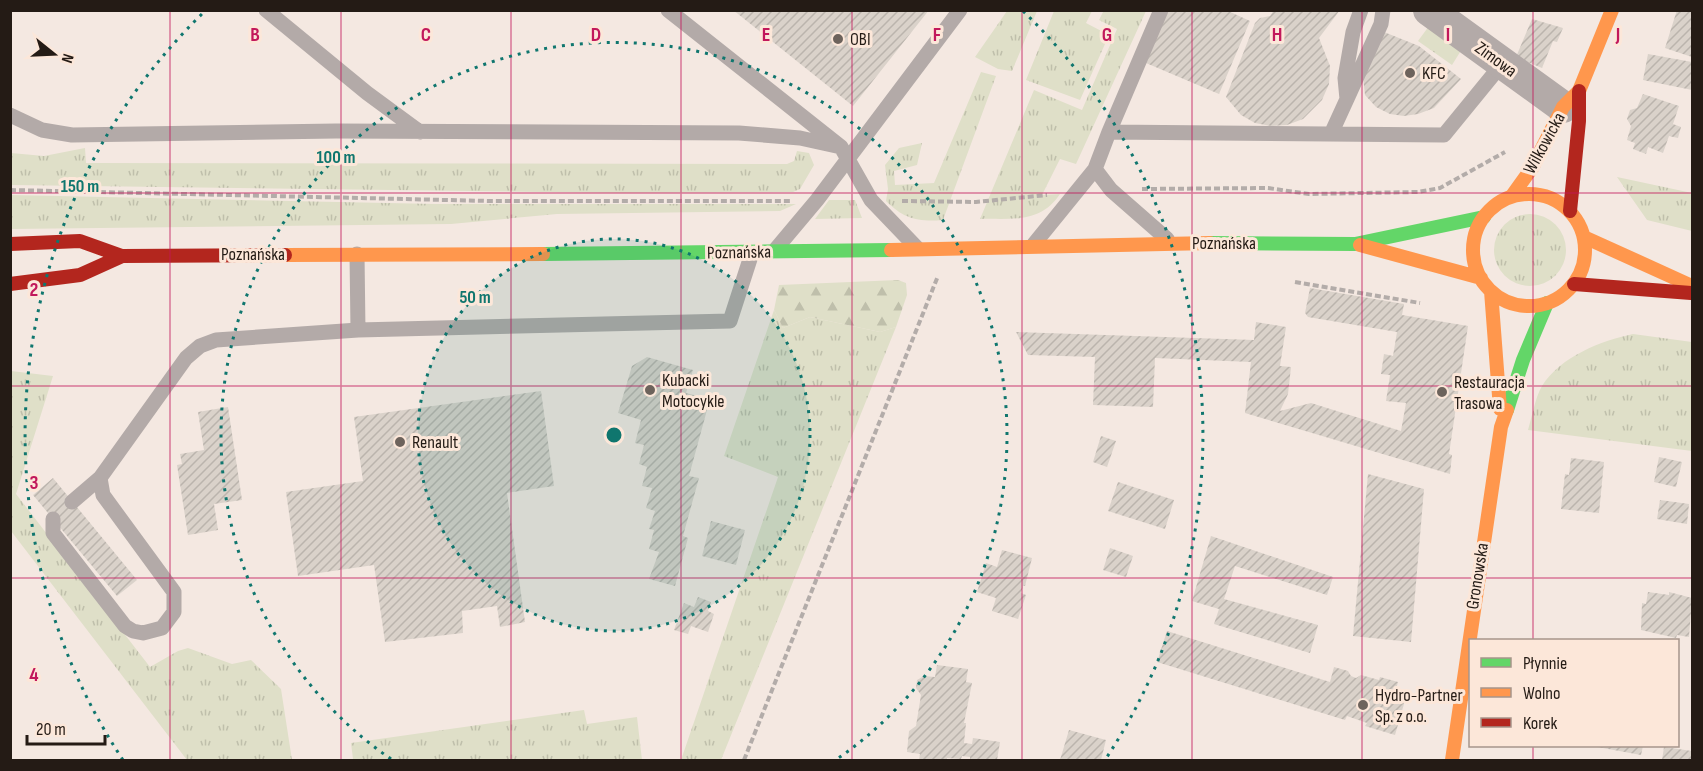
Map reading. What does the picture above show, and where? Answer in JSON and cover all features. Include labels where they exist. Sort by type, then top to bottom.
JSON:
[{"type":"main road","name":"Wilkowicka","points":[[1511,197],[1532,168],[1571,99],[1612,10]]},
{"type":"main road","name":"Wilkowicka","points":[[1570,211],[1570,178],[1581,116],[1571,99]]},
{"type":"main road","points":[[1526,194],[1542,195],[1570,211],[1584,237],[1584,261],[1574,284],[1566,292],[1535,306],[1512,303],[1491,291],[1481,278],[1475,263],[1473,247],[1476,231],[1484,217],[1496,205],[1511,197],[1526,194]]},
{"type":"main road","name":"Poznańska","points":[[10,244],[80,240],[122,256],[752,253],[1172,243],[1355,244],[1484,217]]},
{"type":"main road","points":[[1584,237],[1692,286]]},
{"type":"main road","name":"Poznańska","points":[[1355,244],[1481,278]]},
{"type":"main road","name":"Poznańska","points":[[10,284],[80,275],[122,256]]},
{"type":"main road","points":[[1574,284],[1692,293]]},
{"type":"main road","name":"Gronowska","points":[[1491,291],[1501,427]]},
{"type":"main road","name":"Gronowska","points":[[1452,760],[1467,644],[1501,427],[1523,360],[1546,303]]},
{"type":"street","name":"Zimowa","points":[[1429,10],[1502,64],[1571,99]]},
{"type":"lane","points":[[266,10],[367,93],[420,132]]},
{"type":"lane","points":[[668,10],[845,154],[871,200],[917,248]]},
{"type":"lane","points":[[773,252],[817,200],[845,154],[960,10]]},
{"type":"lane","points":[[1032,246],[1095,169],[1161,10]]},
{"type":"lane","points":[[1347,99],[1345,78],[1353,33],[1361,10]]},
{"type":"lane","points":[[1331,134],[1381,24],[1383,10]]},
{"type":"lane","points":[[1109,132],[1444,135],[1502,64]]},
{"type":"lane","points":[[10,115],[42,130],[72,135],[420,132],[739,133],[800,138],[845,154]]},
{"type":"lane","points":[[1095,169],[1111,190],[1172,243]]},
{"type":"lane","points":[[72,502],[100,478],[175,372],[200,346],[232,338],[358,330],[730,321],[752,253]]},
{"type":"lane","points":[[357,254],[358,330]]},
{"type":"lane","points":[[53,519],[53,533],[124,626],[143,633],[162,628],[174,612],[175,602],[169,584],[104,495],[100,478]]},
{"type":"path","points":[[1111,190],[1268,188],[1309,194],[1418,192]]},
{"type":"path","points":[[10,190],[491,201],[817,200]]},
{"type":"path","points":[[871,200],[976,202],[1076,192]]},
{"type":"path","points":[[744,760],[950,248]]},
{"type":"path","points":[[1295,282],[1420,303]]},
{"type":"green space","points":[[1104,10],[1146,11],[1076,164],[1060,159],[1042,195],[1060,194],[1052,204],[1034,215],[1014,219],[980,219],[1034,90],[1082,110],[1117,29],[1099,20]]},
{"type":"green space","points":[[1007,11],[1037,11],[1012,71],[998,69],[975,57]]},
{"type":"green space","points":[[1054,11],[1092,11],[1086,23],[1109,35],[1080,100],[1026,80]]},
{"type":"green space","points":[[1429,26],[1462,49],[1452,65],[1418,41]]},
{"type":"green space","points":[[981,72],[996,76],[943,220],[919,220],[899,212],[886,201],[888,189],[885,165],[899,148],[922,143],[917,165],[894,171],[895,185],[934,183]]},
{"type":"green space","points":[[85,148],[86,163],[787,164],[794,161],[797,151],[809,153],[814,165],[800,189],[793,192],[619,193],[11,185],[11,153],[44,156]]},
{"type":"green space","points":[[1617,177],[1692,193],[1692,231],[1647,220]]},
{"type":"green space","points":[[11,195],[436,204],[796,204],[780,211],[557,214],[451,224],[11,229]]},
{"type":"green space","points":[[829,200],[855,200],[862,218],[815,219]]},
{"type":"green space","points":[[1530,214],[1544,217],[1556,224],[1563,236],[1566,250],[1563,264],[1556,276],[1544,283],[1530,286],[1516,283],[1504,276],[1497,264],[1494,250],[1497,236],[1504,224],[1516,217]]},
{"type":"green space","points":[[898,280],[906,283],[907,295],[896,327],[880,332],[810,317],[783,328],[774,310],[779,285]]},
{"type":"green space","points":[[774,310],[783,328],[810,317],[880,332],[896,327],[721,760],[681,760],[778,477],[724,456]]},
{"type":"green space","points":[[1633,334],[1692,342],[1692,451],[1528,430],[1542,386],[1550,375],[1583,351]]},
{"type":"green space","points":[[11,371],[53,376],[16,494],[150,667],[188,648],[232,664],[251,660],[281,689],[292,760],[187,760],[11,531]]},
{"type":"green space","points":[[584,710],[587,724],[637,717],[642,760],[331,760],[353,759],[351,743]]},
{"type":"building","name":"OBI","points":[[733,10],[929,10],[853,106]]},
{"type":"building","points":[[1168,10],[1226,10],[1250,21],[1219,94],[1146,63]]},
{"type":"building","points":[[1274,10],[1340,10],[1319,38],[1330,66],[1329,84],[1322,100],[1303,119],[1287,125],[1271,126],[1255,123],[1241,115],[1226,97],[1255,23],[1260,18],[1270,16]]},
{"type":"building","points":[[1677,10],[1692,12],[1692,57],[1665,48]]},
{"type":"building","points":[[1532,19],[1563,28],[1557,42],[1553,41],[1542,68],[1516,57]]},
{"type":"building","name":"KFC","points":[[1384,32],[1419,46],[1461,79],[1434,108],[1404,116],[1390,114],[1376,107],[1365,95],[1363,77]]},
{"type":"building","points":[[1648,54],[1692,62],[1692,90],[1643,80]]},
{"type":"building","points":[[1643,94],[1679,106],[1673,124],[1681,127],[1678,138],[1669,136],[1663,153],[1648,147],[1646,154],[1633,149],[1635,143],[1627,140],[1631,126],[1627,119],[1630,110],[1637,108]]},
{"type":"building","points":[[1310,288],[1404,304],[1402,315],[1468,326],[1449,454],[1452,455],[1450,474],[1245,413],[1251,362],[1155,358],[1153,407],[1093,405],[1095,357],[1028,355],[1016,332],[1254,340],[1256,322],[1286,327],[1280,366],[1291,367],[1288,394],[1280,411],[1311,403],[1401,431],[1406,403],[1386,401],[1390,375],[1381,374],[1384,354],[1393,356],[1397,332],[1308,317],[1305,313]]},
{"type":"building","points":[[647,357],[693,370],[686,393],[710,399],[689,476],[699,478],[683,536],[688,538],[675,586],[649,579],[659,552],[649,549],[654,530],[649,529],[655,511],[646,508],[652,488],[642,486],[647,467],[639,464],[644,445],[635,443],[641,420],[618,413],[632,366]]},
{"type":"building","points":[[541,391],[554,486],[507,493],[525,622],[500,627],[497,606],[462,611],[463,633],[385,642],[374,565],[298,576],[286,492],[363,481],[354,417]]},
{"type":"building","points":[[228,407],[242,500],[214,504],[218,530],[188,535],[177,465],[182,464],[180,454],[204,450],[198,412]]},
{"type":"building","points":[[1101,436],[1116,441],[1107,467],[1093,462]]},
{"type":"building","points":[[1659,457],[1682,462],[1676,487],[1654,482]]},
{"type":"building","points":[[1571,458],[1604,462],[1599,513],[1561,509],[1565,474],[1569,475]]},
{"type":"building","points":[[1368,474],[1424,489],[1411,642],[1353,636]]},
{"type":"building","points":[[53,478],[137,580],[117,596],[33,495]]},
{"type":"building","points":[[1118,482],[1174,500],[1165,529],[1108,511]]},
{"type":"building","points":[[1660,500],[1689,504],[1687,524],[1657,519]]},
{"type":"building","points":[[711,521],[745,530],[736,565],[702,556]]},
{"type":"building","points":[[1211,536],[1333,577],[1327,595],[1235,566],[1224,599],[1318,625],[1310,653],[1214,624],[1219,609],[1192,601]]},
{"type":"building","points":[[1110,548],[1133,556],[1126,577],[1103,570]]},
{"type":"building","points":[[1002,550],[1032,558],[1021,593],[1026,595],[1018,619],[992,611],[996,598],[977,592],[986,563],[997,567]]},
{"type":"building","points":[[1648,592],[1669,595],[1669,592],[1692,598],[1689,637],[1677,635],[1676,638],[1641,630],[1642,603],[1646,604]]},
{"type":"building","points":[[698,597],[711,602],[708,611],[714,614],[708,632],[691,626],[688,634],[674,630],[684,603],[694,607]]},
{"type":"building","points":[[1167,631],[1330,682],[1334,667],[1348,671],[1356,678],[1361,675],[1398,682],[1395,693],[1406,697],[1395,735],[1365,726],[1367,723],[1347,716],[1345,720],[1157,662]]},
{"type":"building","points":[[937,665],[968,669],[966,682],[972,683],[964,723],[966,723],[964,743],[972,744],[973,738],[1000,742],[997,760],[970,760],[970,757],[962,756],[961,759],[919,760],[920,754],[907,752],[909,731],[916,726],[921,695],[916,688],[917,680],[924,676],[935,677]]},
{"type":"building","points":[[1069,730],[1106,740],[1101,760],[1060,760]]},
{"type":"building","points":[[1597,747],[1643,747],[1641,755]]},
{"type":"building","points":[[1664,747],[1692,751],[1692,760],[1662,760]]},
{"type":"traffic: fast","points":[[1210,243],[1355,244],[1484,217]]},
{"type":"traffic: fast","points":[[543,254],[891,250]]},
{"type":"traffic: fast","points":[[1507,410],[1523,360],[1547,303]]},
{"type":"traffic: slow","points":[[1511,197],[1532,168],[1563,107],[1579,91],[1612,10]]},
{"type":"traffic: slow","points":[[1529,194],[1550,199],[1568,211],[1580,229],[1585,250],[1580,271],[1568,289],[1550,301],[1529,306],[1508,301],[1490,289],[1478,271],[1473,250],[1478,229],[1490,211],[1508,199],[1529,194]]},
{"type":"traffic: slow","points":[[1584,237],[1692,286]]},
{"type":"traffic: slow","points":[[891,250],[1210,243]]},
{"type":"traffic: slow","points":[[1360,245],[1481,278]]},
{"type":"traffic: slow","points":[[285,255],[543,254]]},
{"type":"traffic: slow","points":[[1491,291],[1500,409]]},
{"type":"traffic: slow","points":[[1470,639],[1501,427],[1507,410]]},
{"type":"traffic: slow","points":[[1452,760],[1469,644]]},
{"type":"traffic: jam","points":[[1570,211],[1579,121],[1579,91]]},
{"type":"traffic: jam","points":[[10,244],[80,241],[122,256],[285,255]]},
{"type":"traffic: jam","points":[[10,284],[80,275],[122,256]]},
{"type":"traffic: jam","points":[[1574,284],[1691,293]]},
{"type":"place","name":"OBI","points":[[838,39]]},
{"type":"place","name":"KFC","points":[[1410,73]]},
{"type":"place","name":"Kubacki Motocykle","points":[[650,390]]},
{"type":"place","name":"Restauracja Trasowa","points":[[1442,392]]},
{"type":"place","name":"Renault","points":[[400,442]]},
{"type":"place","name":"Hydro-Partner Sp. z o.o.","points":[[1363,705]]}]
